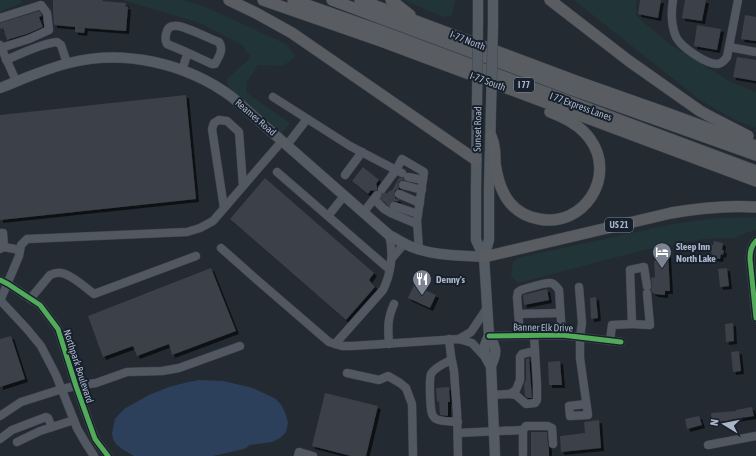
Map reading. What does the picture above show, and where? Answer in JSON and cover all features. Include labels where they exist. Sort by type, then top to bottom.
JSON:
[{"type":"highway","points":[[229,0],[292,33],[476,160]]},
{"type":"highway","name":"I-77 South","points":[[263,0],[341,27],[756,181]]},
{"type":"highway","name":"I 77 Express Lanes","points":[[293,0],[374,28],[756,171]]},
{"type":"highway","name":"I 77 Express Lanes","points":[[332,0],[573,90],[756,155]]},
{"type":"highway","name":"I-77 North","points":[[360,0],[576,81],[672,114],[756,146]]},
{"type":"highway","points":[[391,0],[422,23]]},
{"type":"highway","points":[[550,0],[629,61],[700,111],[756,140]]},
{"type":"highway","points":[[491,136],[494,142],[497,175],[502,189],[507,199],[518,211],[533,218],[555,220],[570,216],[586,203],[595,190],[598,181],[599,160],[593,144],[586,134],[575,125],[555,114],[537,107],[525,95]]},
{"type":"highway","name":"US 21","points":[[484,257],[671,213],[722,206],[756,207]]},
{"type":"main road","name":"Sunset Road","points":[[478,0],[476,240],[484,257]]},
{"type":"main road","name":"Sunset Road","points":[[493,0],[489,240],[484,257],[489,336],[494,344],[495,356],[491,366],[495,456]]},
{"type":"main road","name":"Reames Road","points":[[0,88],[67,63],[95,58],[128,58],[165,64],[212,84],[227,93],[389,235],[404,244],[419,250],[443,254],[484,257]]},
{"type":"main road","name":"Sunset Road","points":[[485,357],[484,345],[489,336]]},
{"type":"main road","points":[[485,357],[491,366]]},
{"type":"street","points":[[673,0],[672,24],[676,38],[682,45],[694,54],[706,61],[717,64],[723,62],[727,57],[738,0]]},
{"type":"street","points":[[0,18],[41,5],[47,13],[49,30],[26,40],[1,47],[16,81]]},
{"type":"street","points":[[176,25],[182,27],[219,42],[221,46],[221,52],[215,64],[186,52],[167,44],[165,41],[167,30],[170,27],[176,25]]},
{"type":"street","points":[[6,60],[47,44],[57,42],[61,45],[67,63]]},
{"type":"street","points":[[729,47],[756,52]]},
{"type":"street","points":[[182,70],[186,60],[186,52]]},
{"type":"street","points":[[273,97],[350,146],[402,173],[423,180]]},
{"type":"street","points":[[94,456],[74,420],[56,374],[41,346],[0,300],[19,256],[21,245],[28,239],[187,232],[200,228],[213,221],[243,186],[307,119]]},
{"type":"street","points":[[224,208],[212,128],[214,123],[218,120],[227,121],[239,132],[243,186]]},
{"type":"street","points":[[345,175],[362,152]]},
{"type":"street","points":[[363,213],[387,194],[397,181],[402,173],[402,160],[424,172],[417,224],[419,250]]},
{"type":"street","points":[[277,172],[389,269]]},
{"type":"street","points":[[397,181],[422,190]]},
{"type":"street","points":[[387,194],[420,203]]},
{"type":"street","points":[[387,194],[406,209],[418,214]]},
{"type":"street","points":[[387,194],[384,210],[417,224]]},
{"type":"street","points":[[328,216],[344,196]]},
{"type":"street","points":[[0,233],[3,233],[2,248],[20,250]]},
{"type":"street","points":[[335,344],[383,290],[386,284],[392,258],[392,244],[389,235]]},
{"type":"street","points":[[756,241],[750,250],[756,318]]},
{"type":"street","points":[[392,258],[404,244]]},
{"type":"street","points":[[221,248],[329,342],[352,346],[459,339],[472,343],[485,357]]},
{"type":"street","points":[[30,299],[50,275],[54,273],[60,272],[66,274],[94,294],[196,256]]},
{"type":"street","points":[[610,341],[612,325],[650,325],[644,267],[630,270],[632,324]]},
{"type":"street","name":"Northpark Boulevard","points":[[0,280],[40,305],[58,329],[95,439],[108,456]]},
{"type":"street","points":[[520,335],[517,297],[518,292],[546,283],[555,285],[559,290],[562,335]]},
{"type":"street","points":[[579,287],[582,323],[580,358],[586,404]]},
{"type":"street","points":[[390,344],[388,321],[394,304]]},
{"type":"street","points":[[459,339],[471,332],[487,308]]},
{"type":"street","points":[[518,314],[560,313]]},
{"type":"street","points":[[492,395],[516,395],[526,404],[535,403],[537,400],[534,335]]},
{"type":"street","name":"Banner Elk Drive","points":[[489,336],[562,335],[621,342]]},
{"type":"street","points":[[449,339],[451,360],[454,371],[458,422],[458,456]]},
{"type":"street","points":[[0,416],[21,402],[62,389],[96,383],[127,372],[162,371],[179,368],[240,346]]},
{"type":"street","points":[[510,394],[516,390],[520,380],[520,357],[522,354],[535,350]]},
{"type":"street","points":[[451,360],[443,364],[430,376],[430,404],[432,415],[435,418],[444,421],[458,422]]},
{"type":"street","points":[[347,373],[379,380],[388,376],[400,382],[406,388],[412,404],[413,456]]},
{"type":"street","points":[[0,439],[12,430],[46,417],[48,418],[52,427]]},
{"type":"street","points":[[16,442],[40,431],[74,420]]},
{"type":"street","points":[[458,434],[523,430],[526,426],[548,426],[552,428],[553,444]]},
{"type":"street","points":[[523,430],[523,454]]},
{"type":"street","points":[[708,445],[756,436]]},
{"type":"street","points":[[298,456],[299,452],[313,456]]},
{"type":"green space","points":[[0,0],[21,0],[21,3],[0,12]]},
{"type":"green space","points":[[123,0],[183,0],[208,8],[286,44],[296,56],[283,66],[258,65],[246,83],[247,93],[290,123],[282,133],[229,88],[226,80],[251,57],[242,45],[200,23]]},
{"type":"green space","points":[[404,0],[455,0],[452,15],[443,17]]},
{"type":"green space","points":[[574,0],[636,0],[636,16],[668,43],[729,81],[756,92],[756,128],[735,120],[700,100]]},
{"type":"green space","points":[[756,217],[756,230],[735,238],[702,239],[644,250],[518,283],[511,276],[513,262],[518,258],[673,224],[717,218]]},
{"type":"water","points":[[200,380],[223,381],[249,387],[276,399],[282,406],[286,415],[288,423],[286,432],[280,438],[272,442],[250,445],[244,449],[213,456],[134,456],[116,444],[112,433],[115,419],[124,409],[149,395],[169,387]]},
{"type":"building","points":[[53,0],[103,0],[102,1],[126,3],[125,6],[128,7],[126,31],[85,28],[84,33],[75,32],[75,27],[54,25]]},
{"type":"building","points":[[640,0],[661,0],[658,18],[638,14]]},
{"type":"building","points":[[685,0],[706,0],[702,21],[682,18]]},
{"type":"building","points":[[39,11],[42,15],[39,17],[43,27],[7,40],[3,28],[0,29],[0,23]]},
{"type":"building","points":[[745,15],[756,17],[756,41],[741,39]]},
{"type":"building","points":[[697,25],[721,29],[717,50],[694,46]]},
{"type":"building","points":[[737,57],[756,60],[756,81],[733,77]]},
{"type":"building","points":[[186,95],[196,199],[0,220],[0,115]]},
{"type":"building","points":[[363,167],[379,180],[376,184],[377,190],[371,190],[368,194],[352,181]]},
{"type":"building","points":[[265,178],[374,273],[369,280],[375,287],[346,320],[230,219]]},
{"type":"building","points":[[399,178],[403,178],[403,180],[399,181],[399,189],[395,190],[394,194],[395,198],[399,200],[391,202],[389,205],[382,200],[382,194],[387,194],[389,191],[391,192]]},
{"type":"building","points":[[714,241],[723,243],[722,250],[724,250],[720,259],[711,258],[712,253],[709,252],[710,244],[713,245]]},
{"type":"building","name":"Sleep Inn North Lake","points":[[659,254],[668,254],[670,291],[665,291],[665,295],[655,294],[651,289],[651,278],[655,277],[654,261],[659,260]]},
{"type":"building","points":[[211,268],[236,331],[172,355],[169,344],[137,356],[133,346],[103,357],[88,316]]},
{"type":"building","points":[[727,268],[729,286],[720,287],[718,269]]},
{"type":"building","name":"Denny's","points":[[414,285],[436,295],[430,308],[408,298]]},
{"type":"building","points":[[547,289],[549,300],[524,305],[523,295]]},
{"type":"building","points":[[596,297],[598,318],[591,319],[590,298]]},
{"type":"building","points":[[733,323],[734,341],[726,342],[725,324]]},
{"type":"building","points":[[11,336],[25,379],[0,387],[0,339]]},
{"type":"building","points":[[739,351],[741,371],[733,372],[731,352]]},
{"type":"building","points":[[529,358],[532,398],[525,396],[524,384],[526,380],[526,359]]},
{"type":"building","points":[[560,361],[562,385],[549,385],[548,362]]},
{"type":"building","points":[[449,387],[450,402],[448,402],[448,416],[440,415],[436,388]]},
{"type":"building","points":[[325,393],[378,406],[366,456],[351,456],[312,446]]},
{"type":"building","points":[[752,407],[754,416],[729,421],[712,422],[711,413],[736,411]]},
{"type":"building","points":[[699,416],[702,425],[687,429],[685,419]]},
{"type":"building","points":[[599,420],[601,448],[561,452],[560,436],[585,433],[584,422]]},
{"type":"building","points":[[531,432],[547,432],[549,456],[531,456]]},
{"type":"tunnel","points":[[379,192],[394,206]]},
{"type":"tunnel","points":[[388,193],[398,201]]},
{"type":"cycle path","points":[[756,241],[750,254],[756,318]]},
{"type":"cycle path","points":[[0,280],[40,305],[58,329],[95,439],[108,456]]},
{"type":"cycle path","points":[[489,336],[562,335],[621,342]]},
{"type":"place","name":"Sleep Inn North Lake","points":[[662,269]]},
{"type":"place","name":"Denny's","points":[[422,296]]}]
